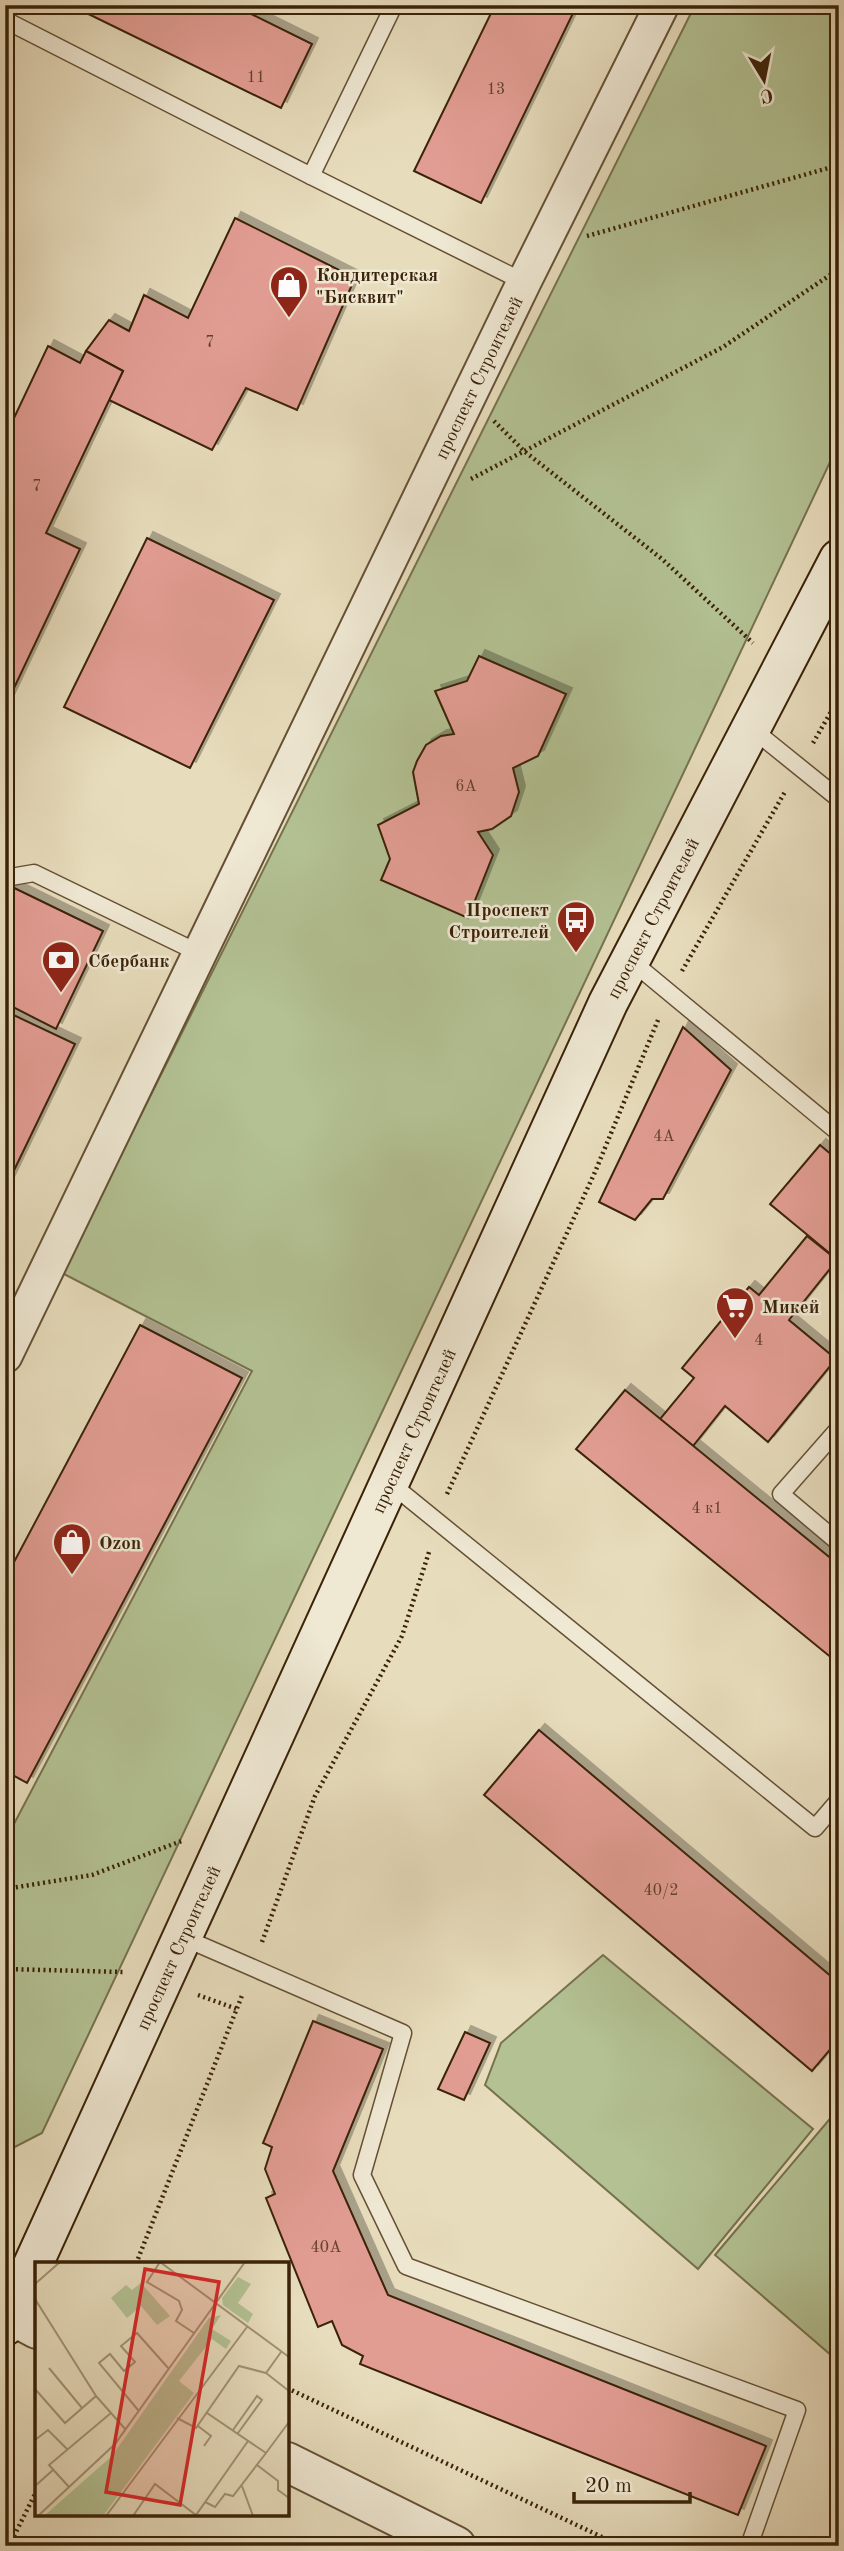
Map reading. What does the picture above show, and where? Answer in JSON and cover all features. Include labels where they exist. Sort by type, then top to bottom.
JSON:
[{"type":"main road","name":"проспект Строителей","points":[[39,2262],[182,1937],[630,960],[839,559]]},
{"type":"main road","name":"проспект Строителей","points":[[14,2320],[35,2272]]},
{"type":"main road","points":[[289,2463],[456,2546]]},
{"type":"street","name":"проспект Строителей","points":[[5,1356],[468,405],[524,282],[547,242],[662,5]]},
{"type":"lane","points":[[311,176],[394,5]]},
{"type":"lane","points":[[5,20],[524,282]]},
{"type":"lane","points":[[751,728],[839,799]]},
{"type":"lane","points":[[5,878],[34,873],[201,954]]},
{"type":"lane","points":[[630,960],[839,1133]]},
{"type":"lane","points":[[839,1428],[781,1494],[839,1543]]},
{"type":"lane","points":[[390,1483],[815,1828],[839,1800]]},
{"type":"lane","points":[[182,1937],[404,2033],[362,2175],[406,2266],[797,2410],[749,2546]]},
{"type":"path","points":[[547,242],[577,239],[839,166]]},
{"type":"path","points":[[422,500],[455,487],[723,347],[839,269]]},
{"type":"path","points":[[468,405],[489,416],[524,451],[662,559],[757,647]]},
{"type":"path","points":[[137,2262],[315,1797],[402,1636],[450,1482],[595,1172],[670,993],[839,698]]},
{"type":"path","points":[[5,1889],[92,1875],[187,1840]]},
{"type":"path","points":[[289,2389],[621,2546]]},
{"type":"path","points":[[9,2546],[35,2494]]},
{"type":"green space","points":[[695,5],[839,5],[839,443],[42,2133],[5,2152],[5,1841],[252,1371],[62,1273]]},
{"type":"green space","points":[[603,1955],[813,2129],[698,2269],[485,2085],[501,2043]]},
{"type":"green space","points":[[839,2108],[839,2362],[715,2255]]},
{"type":"building","points":[[70,5],[233,5],[312,44],[281,108]]},
{"type":"building","points":[[495,5],[577,5],[481,203],[414,171]]},
{"type":"building","points":[[235,218],[355,278],[297,410],[246,388],[212,450],[109,400],[123,371],[86,351],[109,320],[129,331],[144,295],[188,318]]},
{"type":"building","points":[[48,346],[80,363],[86,351],[123,371],[46,533],[80,549],[5,707],[5,437]]},
{"type":"building","points":[[147,538],[274,600],[190,768],[64,707]]},
{"type":"building","points":[[479,656],[566,694],[538,756],[513,768],[519,792],[511,816],[492,829],[478,832],[493,855],[468,918],[381,880],[390,859],[378,825],[419,804],[413,772],[417,761],[426,745],[441,736],[454,734],[435,691],[467,681]]},
{"type":"building","points":[[6,884],[103,931],[56,1029],[5,1003]]},
{"type":"building","points":[[5,1011],[75,1044],[5,1189]]},
{"type":"building","points":[[683,1027],[731,1070],[663,1199],[652,1199],[635,1220],[599,1202]]},
{"type":"building","points":[[820,1145],[839,1161],[839,1261],[770,1204]]},
{"type":"building","points":[[807,1236],[837,1260],[789,1320],[836,1359],[768,1442],[725,1406],[693,1446],[660,1419],[694,1378],[682,1368],[749,1287],[759,1295]]},
{"type":"building","points":[[140,1325],[242,1378],[27,1783],[5,1771],[5,1579]]},
{"type":"building","points":[[625,1390],[839,1565],[839,1664],[576,1449]]},
{"type":"building","points":[[539,1730],[839,1983],[839,2039],[812,2071],[484,1795]]},
{"type":"building","points":[[313,2021],[383,2049],[333,2171],[388,2295],[766,2446],[738,2515],[360,2364],[363,2356],[342,2345],[332,2321],[318,2327],[266,2198],[275,2194],[265,2169],[272,2147],[263,2143]]},
{"type":"building","points":[[465,2032],[490,2043],[464,2100],[438,2089]]},
{"type":"place","name":"Кондитерская \"Бисквит\"","points":[[289,319]]},
{"type":"place","name":"Проспект Строителей","points":[[576,954]]},
{"type":"place","name":"Сбербанк","points":[[61,994]]},
{"type":"place","name":"Микей","points":[[735,1340]]},
{"type":"place","name":"Ozon","points":[[72,1576]]}]
